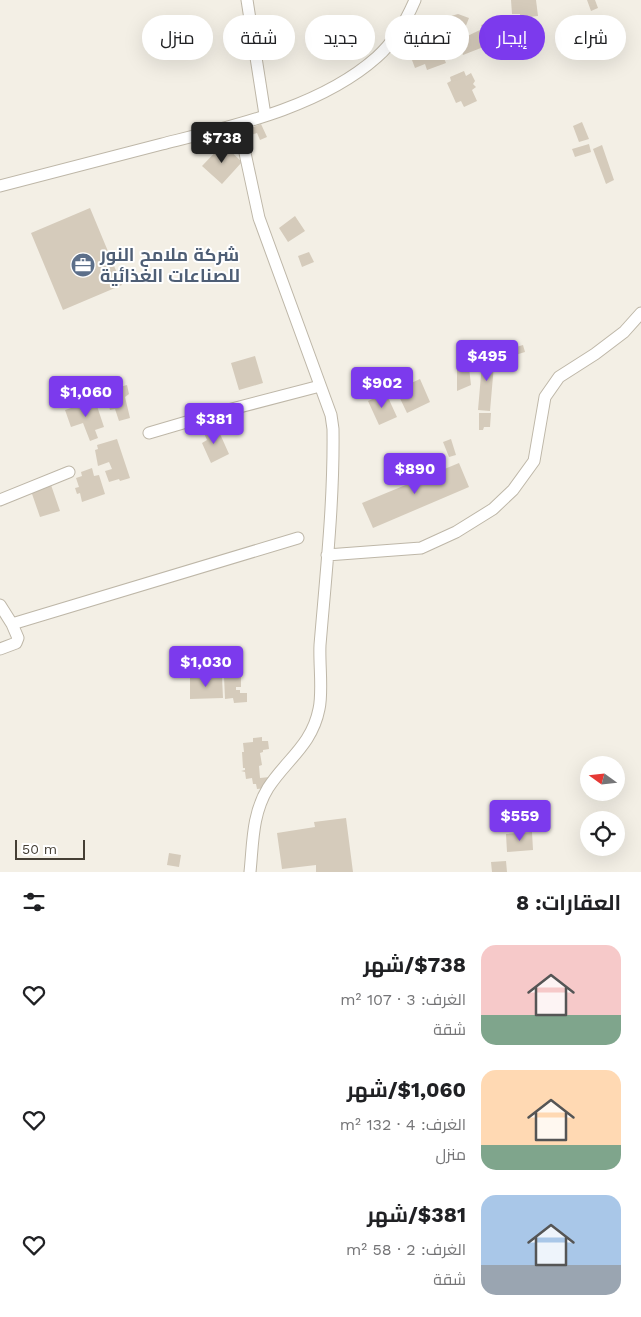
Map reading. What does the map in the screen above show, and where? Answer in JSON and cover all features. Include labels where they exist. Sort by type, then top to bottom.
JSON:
[{"type":"street","points":[[247,0],[265,115]]},
{"type":"street","points":[[0,186],[239,124],[311,100],[348,78],[378,56],[396,35],[414,0]]},
{"type":"street","points":[[239,124],[259,218],[331,414],[333,429],[327,555],[320,647],[320,708],[315,725],[301,749],[268,789],[256,815],[250,872]]},
{"type":"street","points":[[327,555],[421,548],[456,532],[493,509],[513,490],[534,461],[545,397],[559,377],[595,354],[624,332],[641,312]]},
{"type":"street","points":[[149,433],[320,386]]},
{"type":"street","points":[[0,500],[69,472]]},
{"type":"street","points":[[12,624],[298,538]]},
{"type":"street","points":[[0,605],[12,624],[18,641],[0,650]]},
{"type":"building","points":[[511,0],[536,0],[538,15],[512,14]]},
{"type":"building","points":[[587,0],[595,0],[598,8],[591,11]]},
{"type":"building","points":[[479,30],[479,49],[469,53],[469,35]]},
{"type":"building","points":[[412,60],[445,60],[446,63],[427,70],[425,64],[415,68]]},
{"type":"building","points":[[464,71],[466,76],[471,73],[475,81],[473,84],[476,87],[472,90],[477,101],[464,107],[461,101],[456,103],[447,83],[451,81],[450,77]]},
{"type":"building","points":[[582,122],[589,139],[579,142],[573,126]]},
{"type":"building","points":[[261,124],[267,137],[260,140],[257,133],[248,136],[246,130]]},
{"type":"building","points":[[223,144],[242,162],[222,184],[202,166]]},
{"type":"building","points":[[589,144],[591,152],[575,157],[572,149]]},
{"type":"building","points":[[602,145],[614,180],[606,184],[593,149]]},
{"type":"building","points":[[90,208],[122,285],[63,310],[31,233]]},
{"type":"building","points":[[295,216],[305,231],[288,242],[279,228]]},
{"type":"building","points":[[309,252],[314,262],[302,267],[298,256]]},
{"type":"building","points":[[523,345],[525,352],[512,356],[509,349]]},
{"type":"building","points":[[483,352],[495,353],[490,411],[478,410]]},
{"type":"building","points":[[255,356],[263,383],[239,390],[231,363]]},
{"type":"building","points":[[468,359],[471,385],[457,391],[457,363]]},
{"type":"building","points":[[420,379],[430,402],[407,413],[396,390]]},
{"type":"building","points":[[127,385],[129,394],[125,397],[130,418],[119,421],[115,409],[110,410],[105,391]]},
{"type":"building","points":[[386,393],[397,417],[379,425],[368,401]]},
{"type":"building","points":[[90,399],[92,405],[96,403],[104,427],[95,430],[98,438],[90,441],[83,423],[71,427],[65,410],[86,403],[85,401]]},
{"type":"building","points":[[479,413],[491,413],[490,427],[484,427],[483,430],[479,430]]},
{"type":"building","points":[[216,425],[229,454],[211,463],[202,443],[207,440],[203,431]]},
{"type":"building","points":[[117,439],[130,478],[109,482],[105,471],[112,469],[109,462],[98,466],[95,450],[98,449],[97,445]]},
{"type":"building","points":[[451,439],[456,455],[449,457],[443,442]]},
{"type":"building","points":[[459,463],[469,487],[373,528],[362,503]]},
{"type":"building","points":[[92,468],[94,476],[99,475],[105,494],[82,502],[80,493],[77,494],[75,488],[79,487],[76,478],[82,476],[81,472]]},
{"type":"building","points":[[51,485],[60,511],[40,517],[31,491]]},
{"type":"building","points":[[224,676],[241,676],[241,687],[236,687],[236,690],[240,690],[240,693],[247,693],[247,702],[234,703],[233,698],[225,699]]},
{"type":"building","points":[[222,677],[223,698],[190,699],[190,678]]},
{"type":"building","points":[[262,737],[262,741],[268,741],[269,749],[263,750],[260,753],[262,765],[259,766],[260,778],[270,777],[268,788],[257,789],[256,784],[253,784],[252,778],[246,779],[245,772],[241,771],[245,770],[243,768],[242,752],[244,752],[243,743],[253,742],[253,738]]},
{"type":"building","points":[[346,818],[353,872],[316,872],[316,865],[282,869],[277,833],[315,827],[314,822]]},
{"type":"building","points":[[532,832],[533,850],[507,852],[506,834]]},
{"type":"building","points":[[169,853],[181,855],[179,867],[167,865]]},
{"type":"building","points":[[506,861],[507,872],[492,872],[491,862]]},
{"type":"place","name":"شركة ملامح النور للصناعات الغذائية","points":[[83,265]]}]
